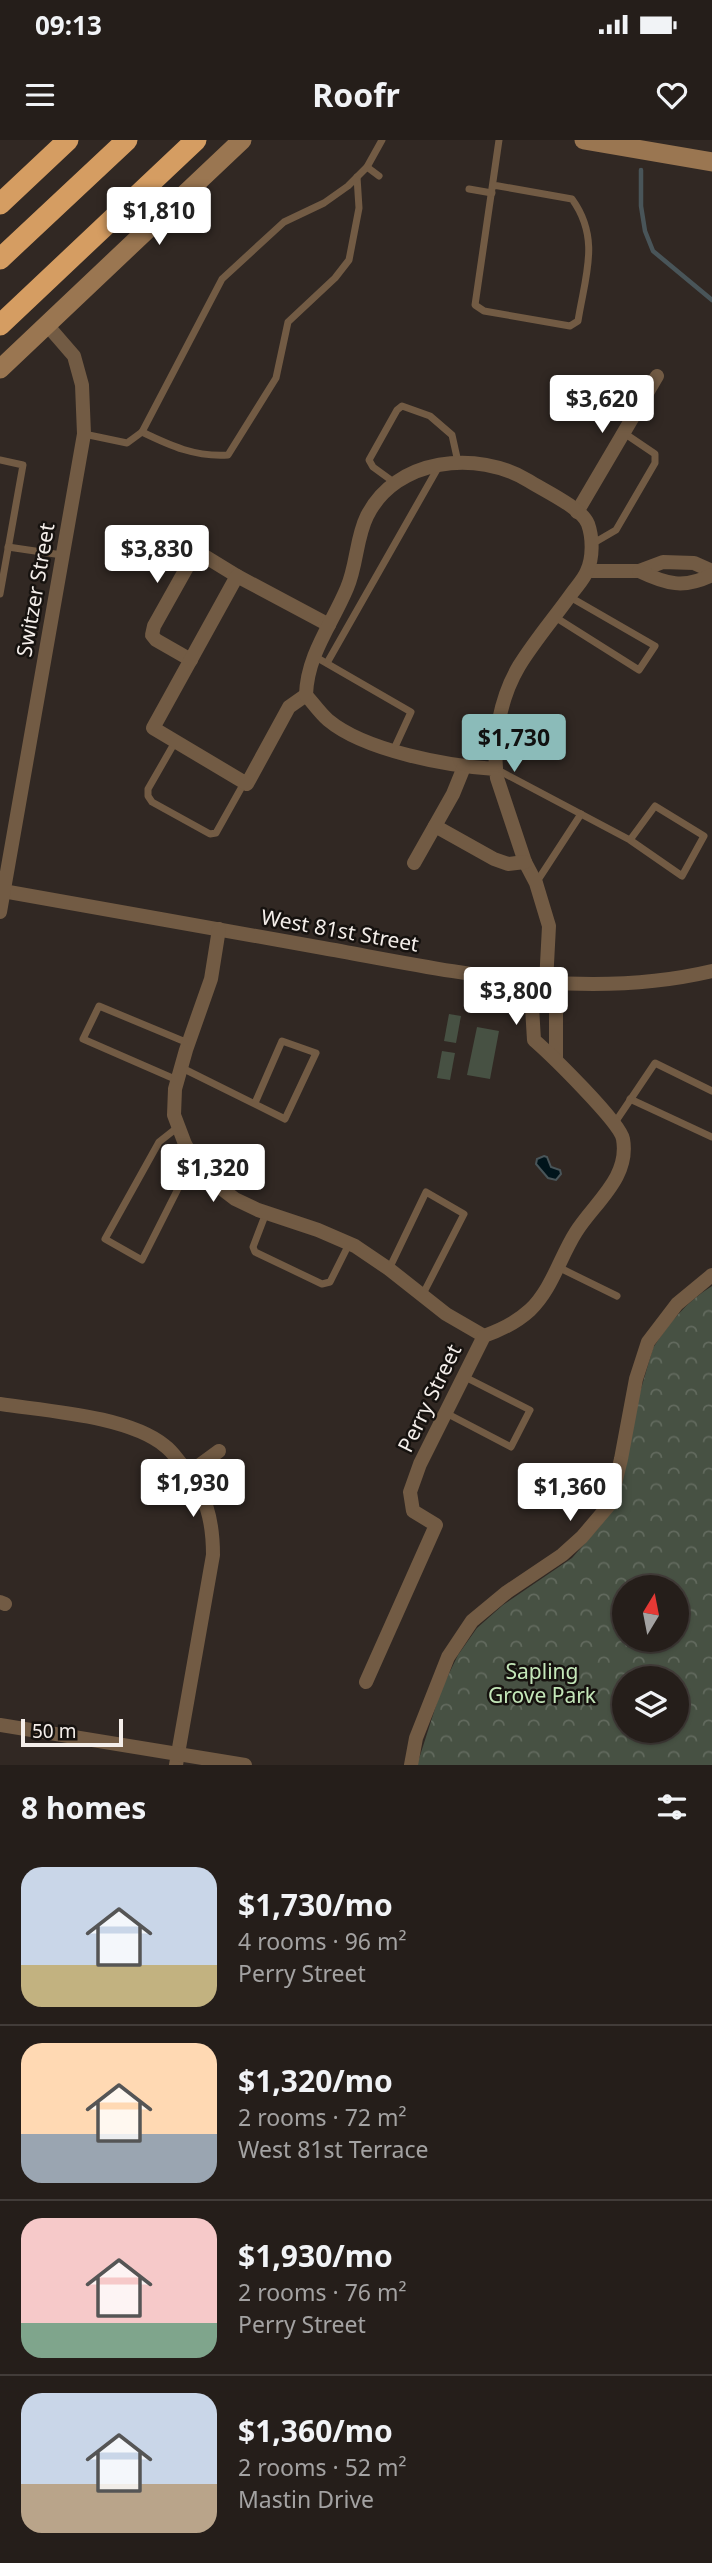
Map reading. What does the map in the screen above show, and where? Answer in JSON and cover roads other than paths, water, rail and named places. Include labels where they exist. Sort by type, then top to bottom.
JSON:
[{"type":"highway","points":[[0,204],[68,140]]},
{"type":"highway","points":[[0,259],[127,140]]},
{"type":"highway","points":[[0,325],[196,140]]},
{"type":"street","points":[[0,369],[242,140]]},
{"type":"street","points":[[584,140],[712,162]]},
{"type":"street","name":"Switzer Street","points":[[0,912],[84,434],[82,385],[74,356],[48,326]]},
{"type":"street","points":[[577,512],[657,376]]},
{"type":"street","points":[[495,769],[464,767],[367,742],[329,720],[306,695],[307,678],[321,660],[329,625],[349,585],[366,517],[383,492],[405,477],[441,463],[471,461],[521,476],[587,521],[592,544],[588,570],[639,571],[663,582],[696,583],[712,573]]},
{"type":"street","points":[[191,660],[152,635],[154,626],[191,560],[197,556],[206,556],[237,576],[329,625]]},
{"type":"street","name":"Perry Street","points":[[556,1059],[556,1007],[547,983],[549,926],[537,883],[525,862],[494,759],[500,711],[518,667],[588,570]]},
{"type":"street","points":[[237,576],[153,728],[247,784],[289,707],[306,695]]},
{"type":"street","points":[[414,863],[453,794],[464,767]]},
{"type":"street","points":[[435,826],[494,859],[508,864],[525,862]]},
{"type":"street","name":"West 81st Street","points":[[4,891],[493,979],[580,985],[631,984],[712,971]]},
{"type":"street","points":[[219,929],[211,979],[188,1043],[174,1115],[201,1173],[235,1199],[349,1244],[389,1269],[446,1314],[484,1336]]},
{"type":"street","name":"Perry Street","points":[[366,1682],[436,1525],[413,1511],[410,1492],[420,1464],[463,1376],[484,1336],[511,1326],[532,1309],[547,1288],[577,1230],[610,1190],[622,1162],[623,1137],[556,1059],[534,1040],[532,1007],[547,983]]},
{"type":"street","points":[[411,1765],[416,1738],[448,1657],[472,1621],[507,1592],[562,1555],[610,1504],[636,1379],[648,1342],[677,1304],[712,1275]]},
{"type":"street","points":[[0,1404],[130,1426],[166,1446],[189,1473],[205,1498],[213,1555],[177,1760]]},
{"type":"street","points":[[189,1473],[219,1451]]},
{"type":"street","points":[[0,1725],[177,1760],[244,1765]]},
{"type":"lane","points":[[84,434],[127,443],[142,432],[222,279],[284,222],[324,203],[357,177],[367,167],[382,140]]},
{"type":"lane","points":[[469,189],[492,189],[572,199],[584,215],[591,242],[578,321],[570,326],[484,311],[475,305],[492,189],[499,140]]},
{"type":"lane","points":[[367,167],[379,176]]},
{"type":"lane","points":[[142,432],[180,450],[209,456],[228,454],[276,378],[288,322],[335,278],[349,260],[359,208],[357,177]]},
{"type":"lane","points":[[395,483],[373,467],[369,460],[397,410],[402,406],[430,416],[452,435],[458,462]]},
{"type":"lane","points":[[592,544],[615,530],[655,463],[656,454],[624,433]]},
{"type":"lane","points":[[0,460],[23,465],[0,594]]},
{"type":"lane","points":[[394,750],[411,712],[321,660],[441,463]]},
{"type":"lane","points":[[8,547],[62,555]]},
{"type":"lane","points":[[554,617],[639,670],[655,646],[570,597]]},
{"type":"lane","points":[[175,742],[148,789],[152,802],[210,834],[216,833],[244,783]]},
{"type":"lane","points":[[495,769],[630,840],[682,876],[704,836],[656,806],[630,840]]},
{"type":"lane","points":[[537,883],[581,814]]},
{"type":"lane","points":[[188,1043],[99,1006],[83,1039],[255,1103],[285,1119],[316,1053],[282,1041],[255,1103]]},
{"type":"lane","points":[[613,1124],[655,1063],[712,1091]]},
{"type":"lane","points":[[630,1099],[712,1137]]},
{"type":"lane","points":[[178,1126],[159,1142],[105,1239],[142,1260],[193,1159]]},
{"type":"lane","points":[[389,1269],[426,1192],[464,1214],[422,1295]]},
{"type":"lane","points":[[266,1212],[253,1247],[255,1252],[322,1284],[330,1282],[349,1244]]},
{"type":"lane","points":[[557,1267],[617,1296]]},
{"type":"lane","points":[[445,1413],[511,1447],[530,1410],[463,1376]]},
{"type":"water","points":[[544,1156],[551,1167],[560,1170],[561,1174],[556,1180],[548,1178],[536,1164],[537,1159]]},
{"type":"waterway","points":[[641,170],[641,206],[645,231],[653,251],[712,300]]},
{"type":"park label","name":"Sapling Grove Park","points":[[542,1683]]}]
